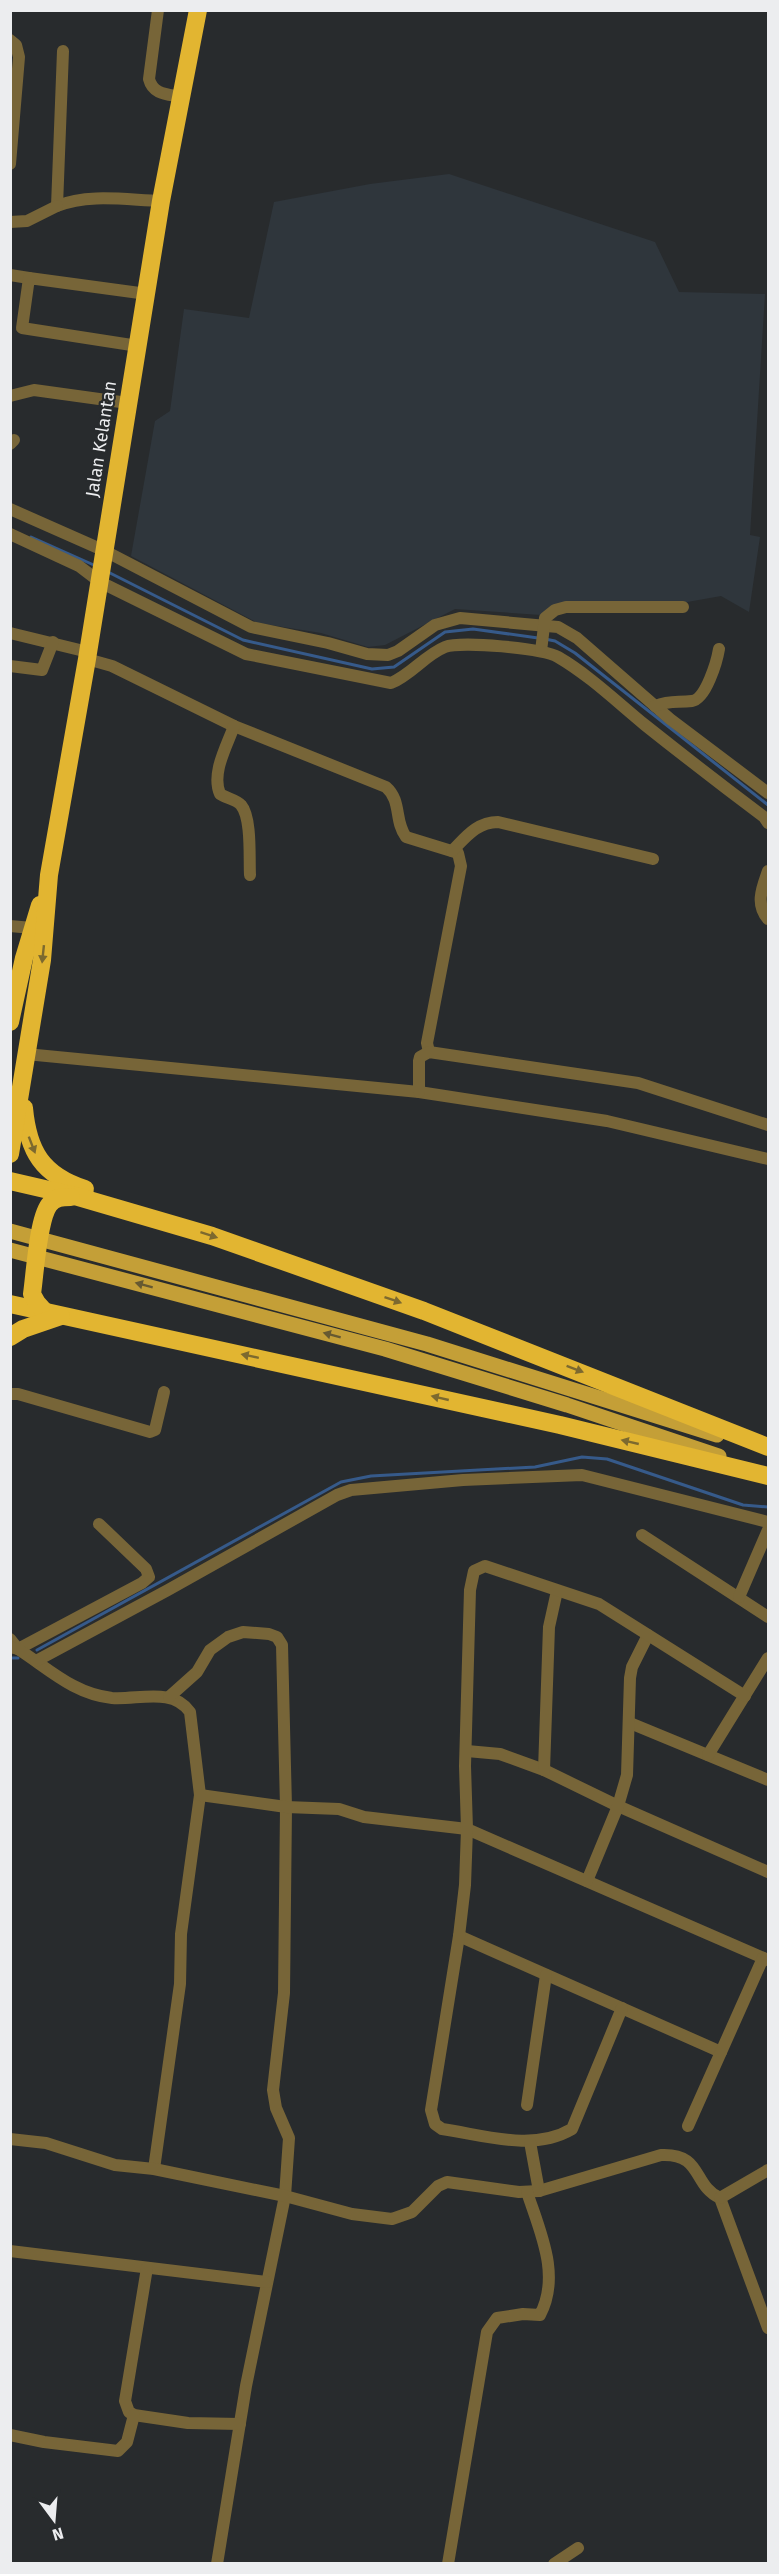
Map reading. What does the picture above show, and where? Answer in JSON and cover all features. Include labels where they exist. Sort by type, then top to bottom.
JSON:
[{"type":"highway","name":"Jalan Kelantan","points":[[10,1154],[42,960],[49,875],[88,656],[161,201],[198,10]]},
{"type":"highway","name":"Jalan Kelantan","points":[[10,1022],[32,928],[49,875]]},
{"type":"highway","points":[[22,1088],[26,1127],[33,1152],[57,1177],[70,1184],[131,1204],[167,1222]]},
{"type":"highway","points":[[10,1181],[75,1196],[167,1222],[424,1311],[768,1447]]},
{"type":"highway","points":[[54,1314],[37,1303],[32,1294],[42,1220],[49,1204],[57,1198],[75,1196]]},
{"type":"highway","points":[[10,1304],[402,1389],[768,1475]]},
{"type":"highway","points":[[10,1337],[54,1314]]},
{"type":"main road","points":[[10,1231],[427,1344],[768,1452]]},
{"type":"main road","points":[[10,1250],[385,1349],[567,1405],[768,1475]]},
{"type":"street","points":[[158,10],[148,79],[151,87],[157,92],[182,97]]},
{"type":"street","points":[[10,40],[16,45],[19,57],[10,164]]},
{"type":"street","points":[[57,206],[63,51]]},
{"type":"street","points":[[10,222],[27,221],[66,202],[96,198],[161,201]]},
{"type":"street","points":[[10,275],[147,294]]},
{"type":"street","points":[[29,278],[16,328],[138,346]]},
{"type":"street","points":[[10,396],[34,390],[128,403]]},
{"type":"street","points":[[10,509],[246,654],[391,683],[401,679],[444,647],[463,644],[542,649],[583,675],[764,817],[768,823]]},
{"type":"street","points":[[10,534],[79,566],[102,567],[251,627],[328,643],[367,654],[388,655],[398,651],[435,625],[460,618],[558,627],[577,638],[655,706],[768,793]]},
{"type":"street","points":[[542,649],[545,618],[555,610],[566,607],[683,607]]},
{"type":"street","points":[[10,633],[53,642],[88,656],[234,726],[386,787],[393,794],[400,828],[406,837],[452,851],[460,856],[461,866],[427,1043],[429,1052]]},
{"type":"street","points":[[10,666],[42,670],[45,668],[53,642]]},
{"type":"street","points":[[655,706],[673,700],[691,701],[699,698],[714,669],[719,648]]},
{"type":"street","points":[[234,726],[217,775],[217,786],[220,794],[240,803],[244,810],[247,820],[250,875]]},
{"type":"street","points":[[452,851],[472,831],[482,825],[498,822],[653,859]]},
{"type":"street","points":[[768,871],[760,891],[760,900],[768,919]]},
{"type":"street","points":[[10,926],[32,928]]},
{"type":"street","points":[[419,1089],[420,1057],[429,1052],[638,1083],[768,1125]]},
{"type":"street","points":[[26,1054],[419,1089],[607,1121],[768,1159]]},
{"type":"street","points":[[10,1394],[18,1394],[150,1432],[155,1430],[164,1392]]},
{"type":"street","points":[[36,1660],[183,1582],[337,1495],[351,1490],[463,1480],[582,1475],[768,1521]]},
{"type":"street","points":[[14,1648],[142,1583],[149,1577],[146,1569],[99,1524]]},
{"type":"street","points":[[739,1597],[768,1530]]},
{"type":"street","points":[[642,1535],[768,1617]]},
{"type":"street","points":[[622,2008],[572,2129],[559,2137],[530,2142],[442,2129],[435,2124],[431,2110],[459,1936],[467,1829],[465,1766],[470,1590],[474,1571],[485,1566],[599,1604],[745,1696]]},
{"type":"street","points":[[544,1770],[549,1627],[557,1591]]},
{"type":"street","points":[[170,1697],[196,1672],[210,1650],[228,1636],[243,1632],[277,1637],[284,1653],[286,1807],[284,1993],[273,2090],[276,2108],[289,2138],[285,2196],[240,2424],[217,2564]]},
{"type":"street","points":[[587,1881],[618,1806],[627,1774],[632,1667],[648,1635]]},
{"type":"street","points":[[10,1639],[14,1648],[83,1692],[116,1698],[170,1697],[184,1704],[190,1712],[200,1795],[181,1934],[180,1984],[154,2169]]},
{"type":"street","points":[[708,1755],[768,1658]]},
{"type":"street","points":[[630,1723],[768,1780]]},
{"type":"street","points":[[467,1750],[500,1754],[544,1770],[618,1806],[768,1872]]},
{"type":"street","points":[[200,1795],[286,1807],[339,1809],[364,1817],[467,1829],[766,1959],[688,2126]]},
{"type":"street","points":[[459,1936],[721,2052]]},
{"type":"street","points":[[527,2105],[546,1975]]},
{"type":"street","points":[[10,2139],[46,2143],[115,2165],[154,2169],[285,2196],[352,2214],[392,2219],[412,2212],[438,2186],[447,2182],[533,2191],[661,2155],[678,2154],[690,2163],[713,2195],[720,2198],[768,2328]]},
{"type":"street","points":[[448,2564],[487,2332],[497,2318],[523,2314],[540,2315],[547,2299],[550,2283],[548,2260],[533,2191],[530,2142]]},
{"type":"street","points":[[720,2198],[768,2170]]},
{"type":"street","points":[[10,2251],[267,2282]]},
{"type":"street","points":[[147,2268],[125,2401],[129,2412],[134,2415],[188,2423],[240,2424]]},
{"type":"street","points":[[10,2435],[44,2442],[118,2451],[127,2442],[134,2415]]},
{"type":"street","points":[[554,2564],[578,2548]]},
{"type":"shaded area","points":[[449,174],[655,242],[679,292],[765,294],[750,535],[760,537],[749,612],[721,596],[676,604],[624,606],[541,615],[455,609],[385,645],[368,647],[321,633],[258,623],[131,556],[155,421],[170,411],[184,309],[249,318],[274,202],[370,184]]},
{"type":"waterway","points":[[31,537],[96,566]]},
{"type":"waterway","points":[[108,572],[243,640],[372,669],[394,667],[445,632],[473,629],[538,638]]},
{"type":"waterway","points":[[545,639],[555,641],[575,653],[768,805]]},
{"type":"waterway","points":[[37,1650],[341,1482],[371,1476],[535,1467],[582,1457],[607,1459],[743,1505],[768,1507]]},
{"type":"waterway","points":[[10,1658],[18,1658]]}]
